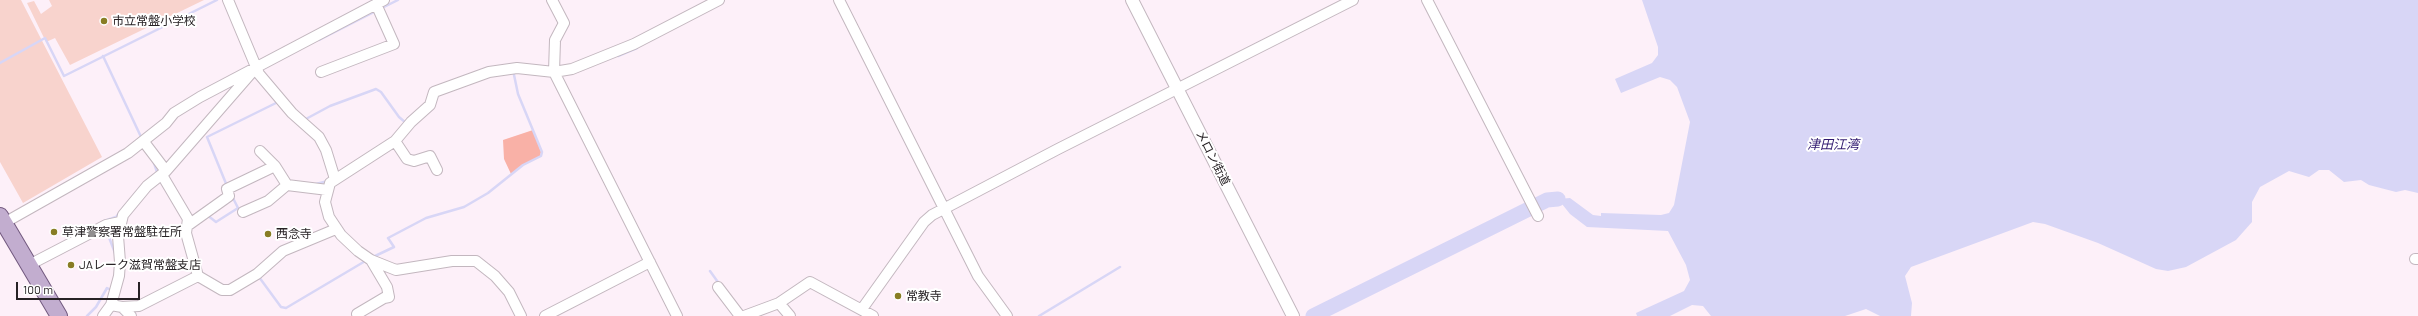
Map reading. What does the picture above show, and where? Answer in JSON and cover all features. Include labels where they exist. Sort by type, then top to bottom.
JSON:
[{"type":"main road","points":[[2,220],[59,316]]},
{"type":"street","points":[[228,0],[256,67],[292,114],[319,137],[326,150],[335,179]]},
{"type":"street","points":[[552,0],[564,23],[555,40],[554,72],[677,316]]},
{"type":"street","points":[[521,316],[509,292],[495,276],[476,261],[452,262],[405,270],[388,268],[371,260],[352,246],[336,229],[326,209],[325,202],[328,190],[335,179],[395,141],[411,122],[430,105],[434,92],[489,72],[517,68],[554,72],[572,69],[634,44],[719,0]]},
{"type":"street","points":[[838,0],[978,276],[1007,316]]},
{"type":"street","name":"メロン街道","points":[[1132,0],[1294,316]]},
{"type":"street","points":[[862,309],[924,222],[944,208],[1353,0]]},
{"type":"street","points":[[1427,0],[1538,216]]},
{"type":"street","points":[[2,220],[128,153],[144,142],[166,123],[174,113],[256,67],[379,6],[394,44],[321,72]]},
{"type":"street","points":[[103,316],[111,305],[120,262],[118,236],[120,222],[136,198],[164,173],[256,67]]},
{"type":"street","points":[[395,141],[407,159],[414,161],[430,156],[437,170]]},
{"type":"street","points":[[144,142],[164,173],[188,218],[186,232],[198,276],[222,290],[230,290],[257,274],[283,251],[336,229]]},
{"type":"street","points":[[260,151],[275,166],[287,185]]},
{"type":"street","points":[[187,226],[230,196],[227,189],[275,166]]},
{"type":"street","points":[[243,212],[268,201],[287,185],[328,190]]},
{"type":"street","points":[[29,265],[106,225],[120,222]]},
{"type":"street","points":[[358,314],[384,298],[389,297],[388,287],[371,260]]},
{"type":"street","points":[[545,316],[650,262]]},
{"type":"street","points":[[111,305],[122,307],[139,306],[198,276]]},
{"type":"street","points":[[744,316],[779,303],[810,282],[873,316]]},
{"type":"street","points":[[718,287],[740,316]]},
{"type":"street","points":[[779,303],[790,316]]},
{"type":"street","points":[[122,307],[131,316]]},
{"type":"shaded area","points":[[0,0],[21,0],[102,157],[23,203],[0,162]]},
{"type":"shaded area","name":"市立常盤小学校","points":[[49,0],[204,0],[70,65],[55,38],[46,42],[27,3],[34,1],[41,14],[52,6]]},
{"type":"shaded area","points":[[533,130],[541,152],[540,156],[523,165],[511,174],[504,159],[503,140]]},
{"type":"water","name":"津田江湾","points":[[1642,0],[2418,0],[2418,193],[2405,190],[2396,192],[2369,185],[2361,180],[2344,182],[2329,170],[2319,170],[2309,177],[2289,171],[2260,187],[2252,202],[2252,222],[2236,240],[2186,267],[2168,271],[2156,269],[2098,243],[2045,224],[2033,222],[1911,267],[1905,276],[1912,303],[1911,316],[1880,316],[1866,309],[1845,316],[1711,316],[1703,306],[1692,305],[1670,316],[1637,316],[1636,313],[1684,291],[1690,280],[1686,265],[1668,231],[1587,227],[1570,214],[1558,199],[1570,198],[1593,215],[1601,216],[1601,213],[1661,215],[1669,213],[1674,205],[1690,122],[1677,87],[1670,80],[1660,77],[1621,93],[1615,79],[1652,63],[1658,55],[1658,47]]},
{"type":"waterway","points":[[0,63],[45,38],[64,76],[217,0]]},
{"type":"waterway","points":[[380,9],[398,0]]},
{"type":"waterway","points":[[319,40],[376,11]]},
{"type":"waterway","points":[[618,56],[637,48]]},
{"type":"waterway","points":[[103,56],[142,139]]},
{"type":"waterway","points":[[373,257],[394,247],[388,238],[426,218],[464,207],[488,193],[523,165],[541,156],[542,152],[518,94],[513,70]]},
{"type":"waterway","points":[[304,120],[330,106],[376,89],[381,92],[399,117],[406,123]]},
{"type":"waterway","points":[[227,186],[207,137],[278,102]]},
{"type":"waterway","points":[[154,163],[157,172]]},
{"type":"waterway","points":[[316,184],[328,181]]},
{"type":"waterway","points":[[123,208],[135,194]]},
{"type":"waterway","points":[[207,215],[216,222],[238,208],[232,196]]},
{"type":"waterway","points":[[1313,316],[1547,200],[1558,199]]},
{"type":"waterway","points":[[104,221],[116,217],[120,212]]},
{"type":"waterway","points":[[105,227],[115,253]]},
{"type":"waterway","points":[[259,277],[281,307],[286,308],[367,260]]},
{"type":"waterway","points":[[1039,316],[1120,267]]},
{"type":"waterway","points":[[710,271],[720,285]]},
{"type":"waterway","points":[[87,316],[96,307],[107,288],[111,290]]},
{"type":"place","name":"市立常盤小学校","points":[[104,21]]},
{"type":"place","name":"草津警察署常盤駐在所","points":[[54,232]]},
{"type":"place","name":"西念寺","points":[[268,234]]},
{"type":"place","name":"JAレーク滋賀常盤支店","points":[[71,265]]},
{"type":"place","name":"常教寺","points":[[898,296]]}]
